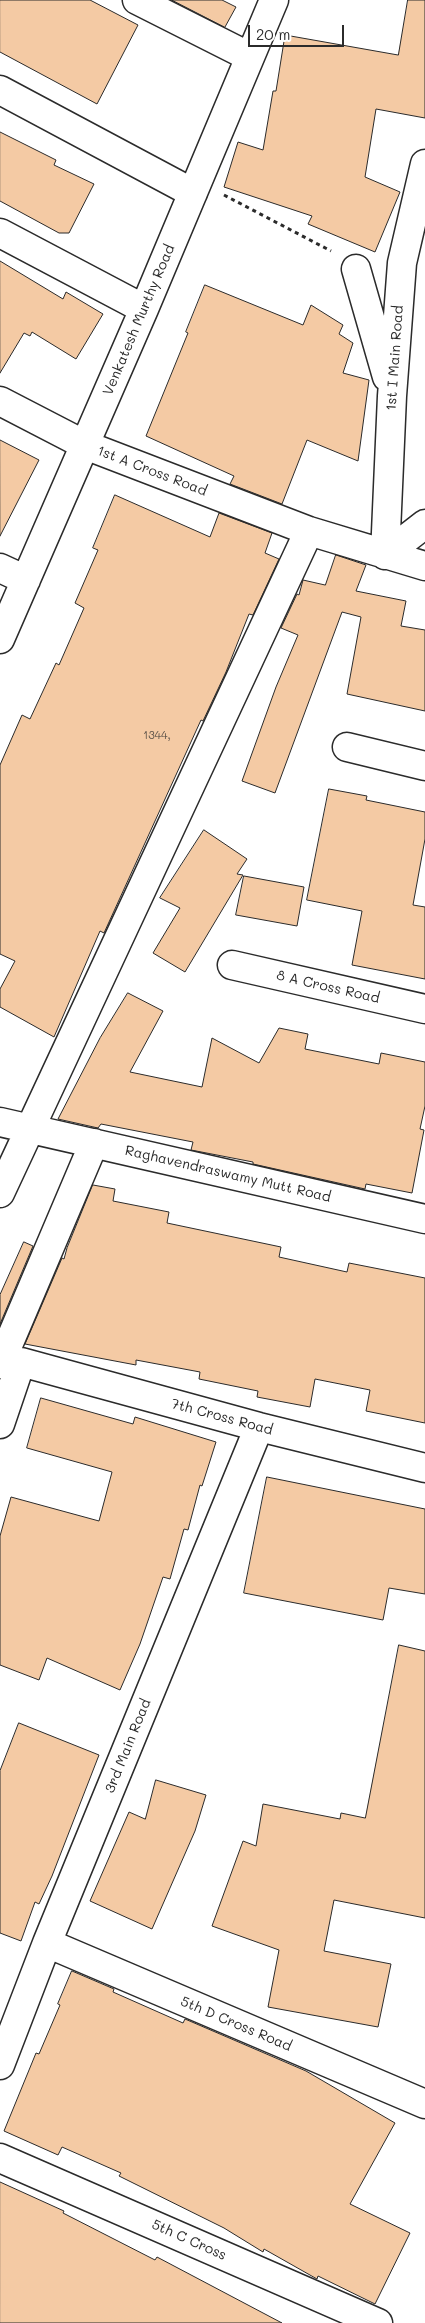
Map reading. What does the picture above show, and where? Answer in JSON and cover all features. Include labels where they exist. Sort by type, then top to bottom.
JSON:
[{"type":"street","points":[[137,0],[250,57]]},
{"type":"street","name":"Venkatesh Murthy Road","points":[[0,639],[144,309],[274,0]]},
{"type":"street","points":[[0,90],[195,187]]},
{"type":"street","name":"1st I Main Road","points":[[385,556],[392,396],[402,263],[425,164]]},
{"type":"street","points":[[0,233],[144,309]]},
{"type":"street","points":[[356,269],[392,396]]},
{"type":"street","name":"1st A Cross Road","points":[[0,402],[85,445],[309,532],[385,556],[425,566]]},
{"type":"street","points":[[385,556],[425,524]]},
{"type":"street","points":[[0,1193],[32,1129],[309,532]]},
{"type":"street","points":[[0,568],[26,580]]},
{"type":"street","points":[[347,747],[425,766]]},
{"type":"street","name":"8 A Cross Road","points":[[232,965],[425,1009]]},
{"type":"street","name":"Raghavendraswamy Mutt Road","points":[[0,1122],[425,1219]]},
{"type":"street","points":[[0,1424],[8,1360],[94,1143]]},
{"type":"street","name":"7th Cross Road","points":[[8,1360],[259,1427],[425,1468]]},
{"type":"street","name":"3rd Main Road","points":[[0,2065],[47,1943],[259,1427]]},
{"type":"street","name":"5th D Cross Road","points":[[47,1943],[425,2104]]},
{"type":"street","name":"5th C Cross","points":[[0,2158],[378,2323]]},
{"type":"path","points":[[195,187],[343,258],[356,269]]},
{"type":"building","points":[[0,0],[90,0],[138,25],[97,104],[0,52]]},
{"type":"building","points":[[172,0],[222,0],[236,7],[225,27]]},
{"type":"building","points":[[408,0],[425,0],[425,118],[376,109],[365,177],[400,192],[375,252],[308,224],[312,216],[224,187],[238,142],[263,150],[273,91],[276,91],[285,35],[398,55]]},
{"type":"building","points":[[0,132],[56,160],[54,165],[94,184],[69,233],[59,233],[0,201]]},
{"type":"building","points":[[0,261],[63,299],[66,292],[103,314],[76,359],[32,332],[30,336],[24,333],[0,373]]},
{"type":"building","points":[[205,285],[303,325],[311,305],[343,325],[339,334],[353,343],[343,373],[369,380],[358,461],[307,440],[282,504],[230,484],[234,476],[146,436],[188,333],[186,332]]},
{"type":"building","points":[[0,440],[39,460],[0,536]]},
{"type":"building","points":[[115,495],[210,537],[219,513],[272,533],[265,553],[279,559],[253,615],[249,614],[226,672],[203,721],[201,720],[104,933],[100,931],[54,1037],[0,1007],[0,989],[15,961],[0,954],[0,765],[22,715],[30,719],[56,663],[59,665],[84,608],[75,603],[98,550],[93,548]]},
{"type":"building","points":[[336,555],[366,565],[356,591],[406,601],[401,626],[425,630],[425,711],[347,694],[361,617],[342,612],[275,793],[242,781],[276,687],[298,635],[281,628],[297,594],[299,595],[303,580],[325,585]]},
{"type":"building","points":[[329,789],[367,796],[366,800],[425,812],[425,839],[413,905],[425,907],[425,979],[352,965],[362,911],[307,900]]},
{"type":"building","points":[[204,830],[247,859],[237,874],[243,875],[185,972],[153,953],[180,908],[160,898]]},
{"type":"building","points":[[244,876],[304,887],[297,926],[236,915]]},
{"type":"building","points":[[128,993],[163,1011],[130,1072],[202,1087],[212,1038],[259,1063],[279,1028],[308,1034],[305,1049],[379,1064],[381,1053],[425,1062],[425,1106],[420,1129],[424,1130],[412,1193],[366,1184],[365,1189],[253,1164],[253,1162],[191,1150],[193,1142],[101,1124],[98,1128],[58,1119],[100,1038]]},
{"type":"building","points":[[93,1185],[115,1189],[113,1201],[169,1212],[167,1223],[281,1247],[279,1257],[347,1272],[349,1263],[425,1278],[425,1423],[366,1411],[370,1390],[315,1379],[310,1407],[257,1397],[258,1391],[199,1379],[200,1372],[136,1360],[136,1365],[25,1344],[62,1258],[64,1259]]},
{"type":"building","points":[[24,1242],[33,1246],[0,1324],[0,1295]]},
{"type":"building","points":[[41,1398],[133,1424],[135,1417],[216,1442],[202,1486],[200,1485],[188,1530],[184,1529],[170,1579],[163,1577],[140,1644],[120,1690],[47,1658],[39,1680],[0,1665],[0,1536],[11,1497],[99,1521],[112,1472],[27,1448]]},
{"type":"building","points":[[267,1477],[425,1509],[425,1594],[389,1588],[383,1620],[244,1593]]},
{"type":"building","points":[[399,1645],[425,1651],[425,1918],[334,1900],[324,1951],[391,1964],[378,2027],[268,2007],[279,1950],[212,1926],[243,1841],[256,1846],[263,1804],[340,1819],[341,1813],[365,1818]]},
{"type":"building","points":[[19,1723],[99,1755],[52,1876],[39,1904],[35,1902],[21,1941],[0,1933],[0,1771]]},
{"type":"building","points":[[156,1780],[206,1795],[195,1831],[152,1929],[90,1901],[129,1812],[145,1819]]},
{"type":"building","points":[[72,1971],[114,1989],[113,1992],[183,2023],[185,2019],[306,2071],[395,2123],[350,2204],[410,2233],[375,2304],[318,2276],[317,2279],[264,2249],[263,2252],[224,2228],[119,2176],[121,2173],[62,2147],[58,2155],[4,2131],[36,2053],[39,2054],[60,2005],[58,2004]]},
{"type":"building","points":[[0,2182],[64,2211],[63,2213],[155,2260],[157,2257],[282,2323],[0,2323]]}]
